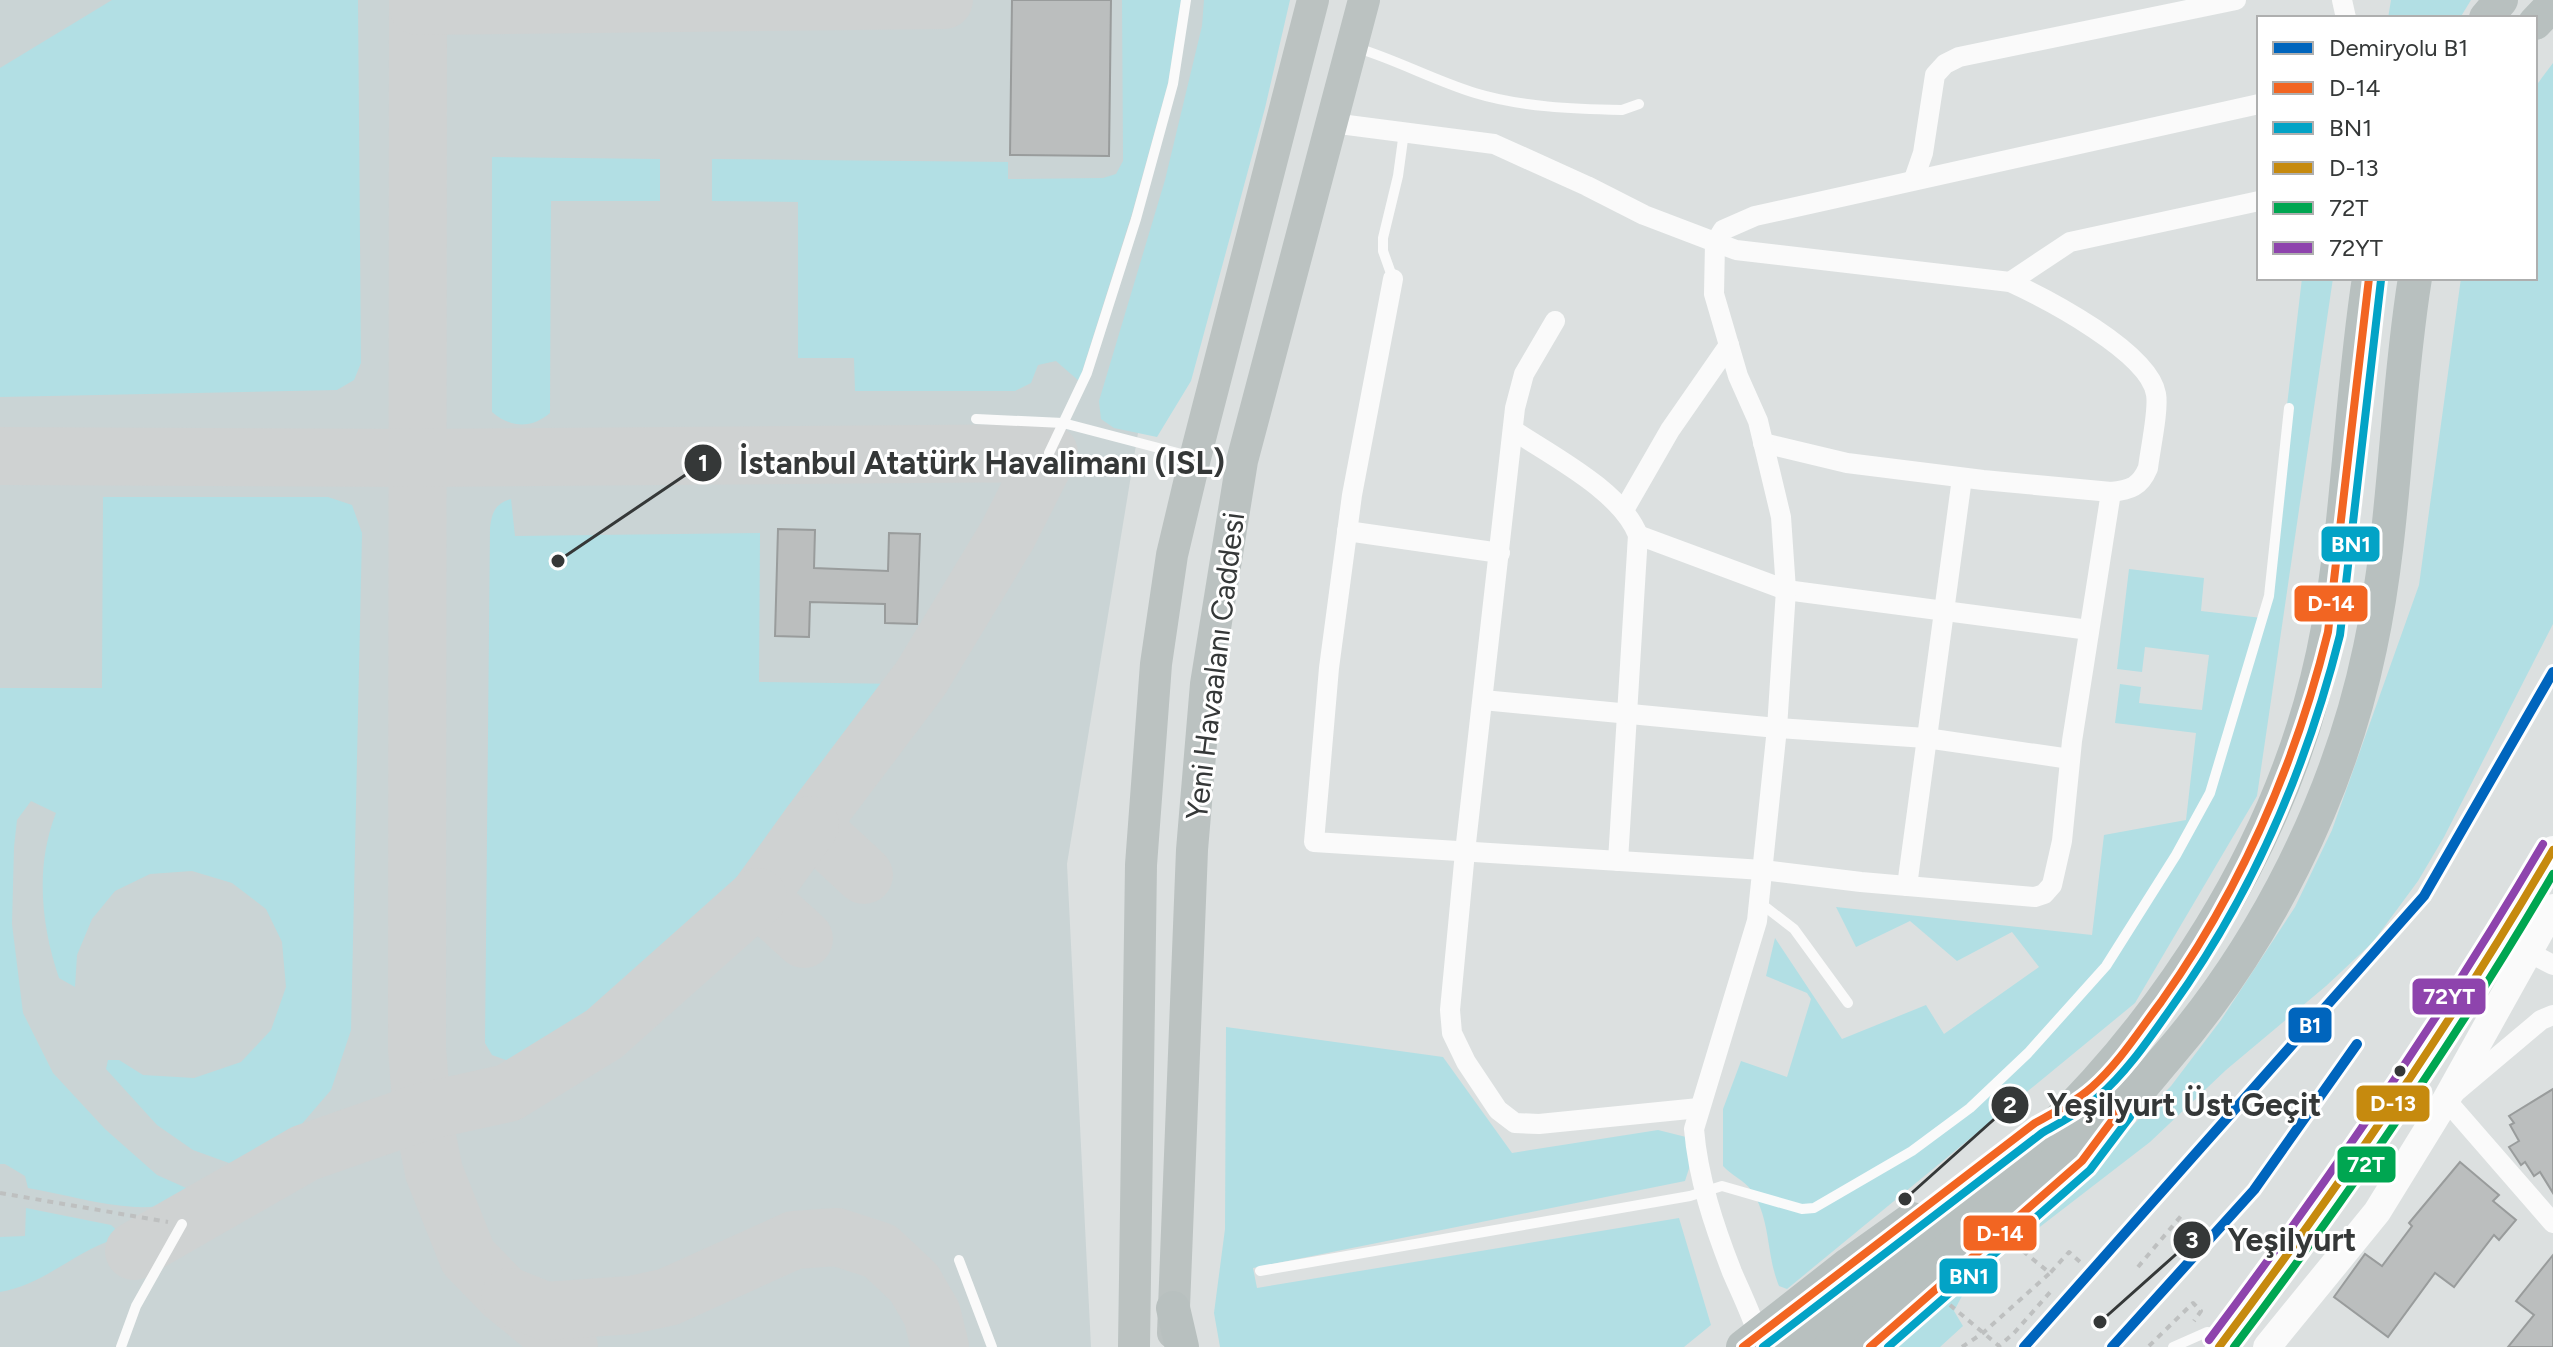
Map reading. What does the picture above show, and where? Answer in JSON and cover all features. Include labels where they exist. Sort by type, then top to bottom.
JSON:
[{"type":"highway","points":[[2488,16],[2501,0]]},
{"type":"highway","points":[[2537,21],[2553,4]]},
{"type":"highway","points":[[1763,1343],[2002,1174],[2127,1047],[2202,944],[2234,888],[2266,822],[2304,725],[2328,630],[2344,514],[2369,280]]},
{"type":"highway","points":[[1870,1347],[2082,1161],[2124,1106],[2191,1030],[2231,973],[2266,916],[2308,836],[2350,724],[2384,577],[2415,280]]},
{"type":"highway","points":[[1830,1347],[2124,1106]]},
{"type":"highway","points":[[1173,1308],[1182,1347]]},
{"type":"main road","name":"Yeni Havaalanı Caddesi","points":[[1134,1347],[1141,865],[1156,664],[1172,555],[1313,0]]},
{"type":"main road","name":"Yeni Havaalanı Caddesi","points":[[1173,1347],[1192,850],[1206,684],[1242,461],[1364,0]]},
{"type":"main road","points":[[1285,111],[1332,123]]},
{"type":"main road","points":[[2224,1340],[2354,1162],[2503,937],[2553,850]]},
{"type":"main road","points":[[2267,1347],[2351,1245],[2399,1178],[2553,908]]},
{"type":"main road","points":[[2503,937],[2528,952]]},
{"type":"main road","points":[[2354,1162],[2360,1173],[2378,1182],[2399,1178]]},
{"type":"main road","points":[[2315,1219],[2335,1219],[2346,1226],[2351,1245]]},
{"type":"street","points":[[1914,179],[1923,153],[1935,75],[1945,64],[1959,57],[2236,0]]},
{"type":"street","points":[[1763,1343],[1732,1271],[1705,1191],[1694,1129],[1757,921],[1777,728],[1786,590],[1781,517],[1758,421],[1738,376],[1714,294],[1715,243],[1723,230],[1755,216],[2257,104]]},
{"type":"street","points":[[1332,123],[1494,144],[1644,215],[1736,250],[2010,282],[2045,298],[2087,324],[2138,363],[2150,378],[2157,395],[2148,468],[2135,488],[2111,492],[1847,463],[1763,443]]},
{"type":"street","points":[[2010,282],[2070,242],[2257,201]]},
{"type":"street","points":[[1393,279],[1347,531],[1329,668],[1314,842],[1763,870],[2035,897],[2044,894],[2054,879],[2062,841],[2070,759],[2111,492]]},
{"type":"street","points":[[1555,321],[1524,374],[1513,430],[1465,852],[1450,1010],[1452,1033],[1466,1062],[1498,1110],[1515,1123],[1539,1124],[1699,1108]]},
{"type":"street","points":[[1624,510],[1670,430],[1729,345]]},
{"type":"street","points":[[1513,430],[1606,492],[1632,520],[1638,535],[1618,861]]},
{"type":"street","points":[[1907,886],[1962,478]]},
{"type":"street","points":[[1347,531],[1500,553]]},
{"type":"street","points":[[1638,535],[1786,590],[2089,630]]},
{"type":"street","points":[[1483,700],[1777,728],[1926,738],[2070,759]]},
{"type":"street","points":[[2528,952],[2553,965]]},
{"type":"street","points":[[2553,1038],[2547,1018],[2446,1100],[2553,1223]]},
{"type":"lane","points":[[1049,453],[1087,373],[1136,219],[1173,84],[1186,0]]},
{"type":"lane","points":[[1352,46],[1381,55],[1420,74],[1507,101],[1622,110],[1639,104]]},
{"type":"lane","points":[[1393,279],[1383,251],[1383,238],[1398,176],[1404,132]]},
{"type":"lane","points":[[1260,1271],[1678,1198],[1722,1186],[1802,1209],[1825,1203],[1912,1151],[1970,1108],[2028,1053],[2106,966],[2176,855],[2210,793],[2269,596],[2289,408]]},
{"type":"lane","points":[[976,419],[1063,423],[1195,458]]},
{"type":"lane","points":[[1759,902],[1794,929],[1848,1003]]},
{"type":"lane","points":[[121,1347],[136,1306],[182,1224]]},
{"type":"lane","points":[[959,1260],[992,1347]]},
{"type":"lane","points":[[2174,1346],[2207,1332],[2224,1340]]},
{"type":"path","points":[[0,1193],[182,1224]]},
{"type":"path","points":[[2138,1267],[2181,1216]]},
{"type":"path","points":[[2000,1232],[2050,1273]]},
{"type":"path","points":[[1962,1347],[1983,1333],[2069,1252],[2080,1262]]},
{"type":"path","points":[[1933,1291],[1999,1346],[2052,1290]]},
{"type":"path","points":[[2149,1346],[2193,1303],[2201,1311],[2174,1346]]},
{"type":"shaded area","points":[[0,0],[1213,0],[1167,257],[1067,864],[1091,1347],[0,1347]]},
{"type":"shaded area","points":[[112,0],[358,0],[361,363],[354,380],[337,390],[0,397],[0,68]]},
{"type":"shaded area","points":[[1122,0],[1181,0],[1168,83],[1132,213],[1079,381],[1056,361],[1038,365],[1031,383],[1015,391],[855,391],[854,358],[798,358],[798,202],[712,201],[712,159],[1008,162],[1008,179],[1103,178],[1116,174],[1123,161]]},
{"type":"shaded area","points":[[1204,0],[1290,0],[1265,108],[1191,381],[1157,437],[1114,428],[1101,419],[1099,401],[1165,180],[1202,26]]},
{"type":"shaded area","points":[[2391,0],[2471,0],[2461,16],[2388,16]]},
{"type":"shaded area","points":[[2553,63],[2553,624],[2444,837],[2418,881],[2373,942],[2226,1070],[2150,1142],[1970,1281],[1954,1311],[1963,1326],[1940,1347],[1883,1347],[1974,1261],[2037,1216],[2100,1159],[2171,1086],[2221,1020],[2295,907],[2332,830],[2419,585],[2461,280],[2537,280],[2537,84]]},
{"type":"shaded area","points":[[492,157],[660,159],[660,201],[551,201],[550,413],[528,424],[514,424],[492,412]]},
{"type":"shaded area","points":[[2302,280],[2333,280],[2257,796],[2135,1003],[1787,1289],[1779,1286],[1757,1201],[1748,1187],[1723,1166],[1723,1109],[1741,1061],[1787,1077],[1811,999],[1807,993],[1766,976],[1775,938],[1842,1039],[1926,1005],[1944,1034],[2039,967],[2012,932],[1957,961],[1910,921],[1856,947],[1836,907],[2092,935],[2104,835],[2186,820],[2196,733],[2115,723],[2120,684],[2141,687],[2139,703],[2202,710],[2209,655],[2145,647],[2142,672],[2117,669],[2129,569],[2204,578],[2201,611],[2262,618]]},
{"type":"shaded area","points":[[103,497],[328,497],[352,505],[362,533],[351,1030],[331,1090],[282,1147],[229,1163],[193,1150],[157,1125],[106,1069],[108,1060],[119,1060],[143,1075],[194,1078],[241,1062],[271,1030],[286,987],[282,942],[266,909],[232,883],[192,871],[150,874],[115,891],[92,919],[77,955],[75,987],[59,978],[45,916],[45,854],[56,813],[31,801],[17,820],[12,924],[23,1013],[53,1073],[105,1129],[157,1175],[211,1199],[154,1207],[108,1204],[28,1188],[25,1176],[0,1164],[0,688],[102,688]]},
{"type":"shaded area","points":[[511,499],[515,536],[760,533],[759,682],[904,684],[766,855],[655,967],[554,1051],[517,1064],[492,1055],[485,1043],[490,528],[495,509]]},
{"type":"shaded area","points":[[1226,1027],[1443,1057],[1512,1153],[1658,1130],[1686,1137],[1693,1156],[1685,1181],[1253,1268],[1257,1288],[1679,1218],[1711,1325],[1684,1347],[1220,1347],[1214,1313],[1225,1229]]},
{"type":"shaded area","points":[[26,1208],[111,1225],[119,1232],[115,1239],[44,1276],[0,1292],[0,1237],[25,1236]]},
{"type":"building","points":[[1012,0],[1111,0],[1109,156],[1010,155]]},
{"type":"building","points":[[778,529],[815,530],[814,568],[888,571],[889,533],[920,534],[917,624],[885,623],[885,604],[810,602],[809,637],[775,636]]},
{"type":"building","points":[[2553,1089],[2553,1193],[2540,1172],[2534,1176],[2525,1162],[2521,1165],[2509,1147],[2519,1141],[2510,1125],[2514,1123],[2509,1116]]},
{"type":"building","points":[[2460,1162],[2499,1195],[2493,1201],[2516,1220],[2499,1240],[2494,1235],[2454,1287],[2435,1273],[2388,1337],[2334,1297],[2365,1254],[2382,1266],[2412,1226],[2409,1223]]},
{"type":"building","points":[[2553,1255],[2553,1347],[2508,1347],[2534,1315],[2516,1301]]},
{"type":"taxiway","points":[[418,0],[417,1049],[422,1112],[434,1172],[468,1257],[504,1294],[569,1347]]},
{"type":"taxiway","points":[[418,6],[944,0]]},
{"type":"taxiway","points":[[0,456],[418,458],[1049,453],[1008,534],[921,678],[810,825],[864,875]]},
{"type":"taxiway","points":[[804,939],[758,897],[810,825]]},
{"type":"taxiway","points":[[134,1251],[305,1153],[422,1112],[508,1093],[604,1034],[758,897]]},
{"type":"taxiway","points":[[510,1297],[545,1311],[631,1305],[668,1297],[794,1240],[837,1237],[880,1251],[914,1283],[932,1314],[940,1347]]},
{"type":"rail line","name":"B1","points":[[2024,1347],[2424,896],[2553,672]]},
{"type":"rail line","name":"B1","points":[[2112,1347],[2254,1190],[2357,1044]]},
{"type":"transit line","name":"D-14","points":[[1743,1347],[2035,1123],[2072,1102],[2102,1078],[2161,1002],[2216,915],[2240,871],[2282,778],[2315,682],[2328,632],[2369,280]]},
{"type":"transit line","name":"BN1","points":[[1763,1347],[2042,1133],[2098,1097],[2119,1077],[2146,1043],[2227,921],[2293,783],[2340,635],[2381,280]]},
{"type":"transit line","name":"72YT","points":[[2209,1340],[2383,1096],[2465,972],[2543,844]]},
{"type":"transit line","name":"D-13","points":[[2219,1347],[2393,1103],[2475,978],[2553,850]]},
{"type":"transit line","name":"72T","points":[[2234,1347],[2401,1115],[2479,996],[2553,874]]},
{"type":"transit line","name":"D-14","points":[[1870,1347],[2082,1161],[2120,1110]]},
{"type":"transit line","name":"BN1","points":[[1888,1347],[2090,1170],[2130,1117]]},
{"type":"place","name":"İstanbul Atatürk Havalimanı (ISL)","points":[[558,561]]},
{"type":"place","name":"Yeşilyurt Üst Geçit","points":[[1905,1199]]},
{"type":"place","name":"Yeşilyurt","points":[[2100,1322]]}]
